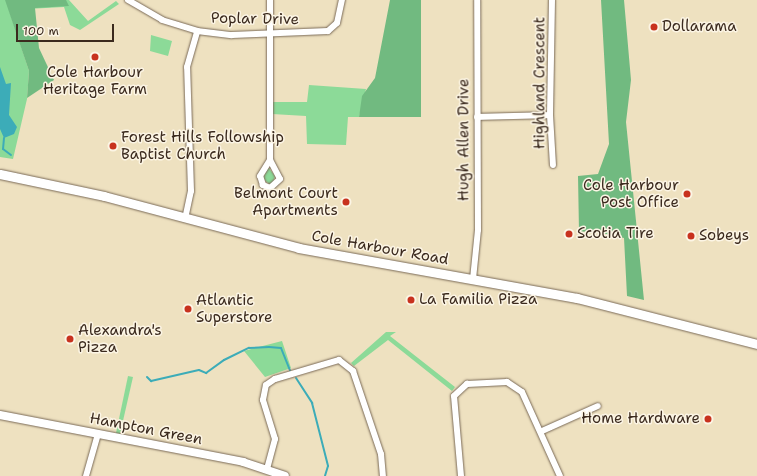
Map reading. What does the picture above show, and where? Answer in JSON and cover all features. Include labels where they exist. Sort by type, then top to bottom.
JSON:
[{"type":"main road","name":"Cole Harbour Road","points":[[0,174],[299,248],[613,306],[757,344]]},
{"type":"street","name":"Poplar Drive","points":[[128,0],[151,15],[197,31],[271,34],[330,30],[338,21],[342,0]]},
{"type":"street","points":[[270,0],[270,160]]},
{"type":"street","name":"Hugh Allen Drive","points":[[473,279],[478,230],[477,0]]},
{"type":"street","name":"Highland Crescent","points":[[552,0],[550,115],[553,165]]},
{"type":"street","points":[[185,219],[191,191],[187,67],[197,31]]},
{"type":"street","points":[[477,117],[550,115]]},
{"type":"street","points":[[267,469],[275,439],[263,400],[265,387],[275,379],[339,360],[353,371],[381,454],[383,476]]},
{"type":"street","points":[[461,476],[453,403],[463,386],[515,385],[542,431],[560,476]]},
{"type":"street","points":[[542,431],[598,406]]},
{"type":"street","name":"Hampton Green","points":[[0,415],[267,469],[286,476]]},
{"type":"street","points":[[86,476],[98,434]]},
{"type":"green space","points":[[0,0],[69,0],[88,21],[116,1],[119,4],[80,30],[70,25],[64,7],[9,10],[29,71],[27,99],[13,159],[0,157]]},
{"type":"green space","points":[[5,0],[66,0],[69,6],[35,8],[39,48],[54,80],[27,98],[29,71]]},
{"type":"green space","points":[[390,0],[421,0],[421,117],[359,117],[362,96],[375,78]]},
{"type":"green space","points":[[601,0],[624,0],[631,80],[626,122],[644,300],[627,296],[624,238],[593,231],[579,232],[578,176],[598,174],[609,144]]},
{"type":"green space","points":[[151,35],[172,41],[168,56],[150,51]]},
{"type":"green space","points":[[309,85],[366,89],[359,117],[348,117],[346,145],[307,144],[306,116],[272,114],[272,102],[307,102]]},
{"type":"green space","points":[[268,167],[275,176],[272,186],[263,179]]},
{"type":"green space","points":[[386,332],[396,332],[390,336],[455,387],[452,391],[388,340],[354,366],[351,363]]},
{"type":"green space","points":[[282,341],[291,368],[265,377],[244,351]]},
{"type":"green space","points":[[128,376],[133,377],[120,434],[116,433]]},
{"type":"water","points":[[0,67],[6,84],[11,83],[9,115],[17,127],[14,134],[4,138],[0,129]]},
{"type":"waterway","points":[[4,138],[3,149],[11,155]]},
{"type":"waterway","points":[[147,377],[151,381],[199,370],[206,373],[224,360],[249,348],[269,347],[281,348],[290,370]]},
{"type":"waterway","points":[[296,378],[312,403],[328,466],[325,476]]},
{"type":"place","name":"Dollarama","points":[[654,27]]},
{"type":"place","name":"Cole Harbour Heritage Farm","points":[[95,57]]},
{"type":"place","name":"Forest Hills Followship Baptist Church","points":[[113,146]]},
{"type":"place","name":"Cole Harbour Post Office","points":[[687,194]]},
{"type":"place","name":"Belmont Court Apartments","points":[[346,202]]},
{"type":"place","name":"Scotia Tire","points":[[569,234]]},
{"type":"place","name":"Sobeys","points":[[691,236]]},
{"type":"place","name":"La Familia Pizza","points":[[411,300]]},
{"type":"place","name":"Atlantic Superstore","points":[[188,309]]},
{"type":"place","name":"Alexandra's Pizza","points":[[70,339]]},
{"type":"place","name":"Home Hardware","points":[[708,419]]}]
